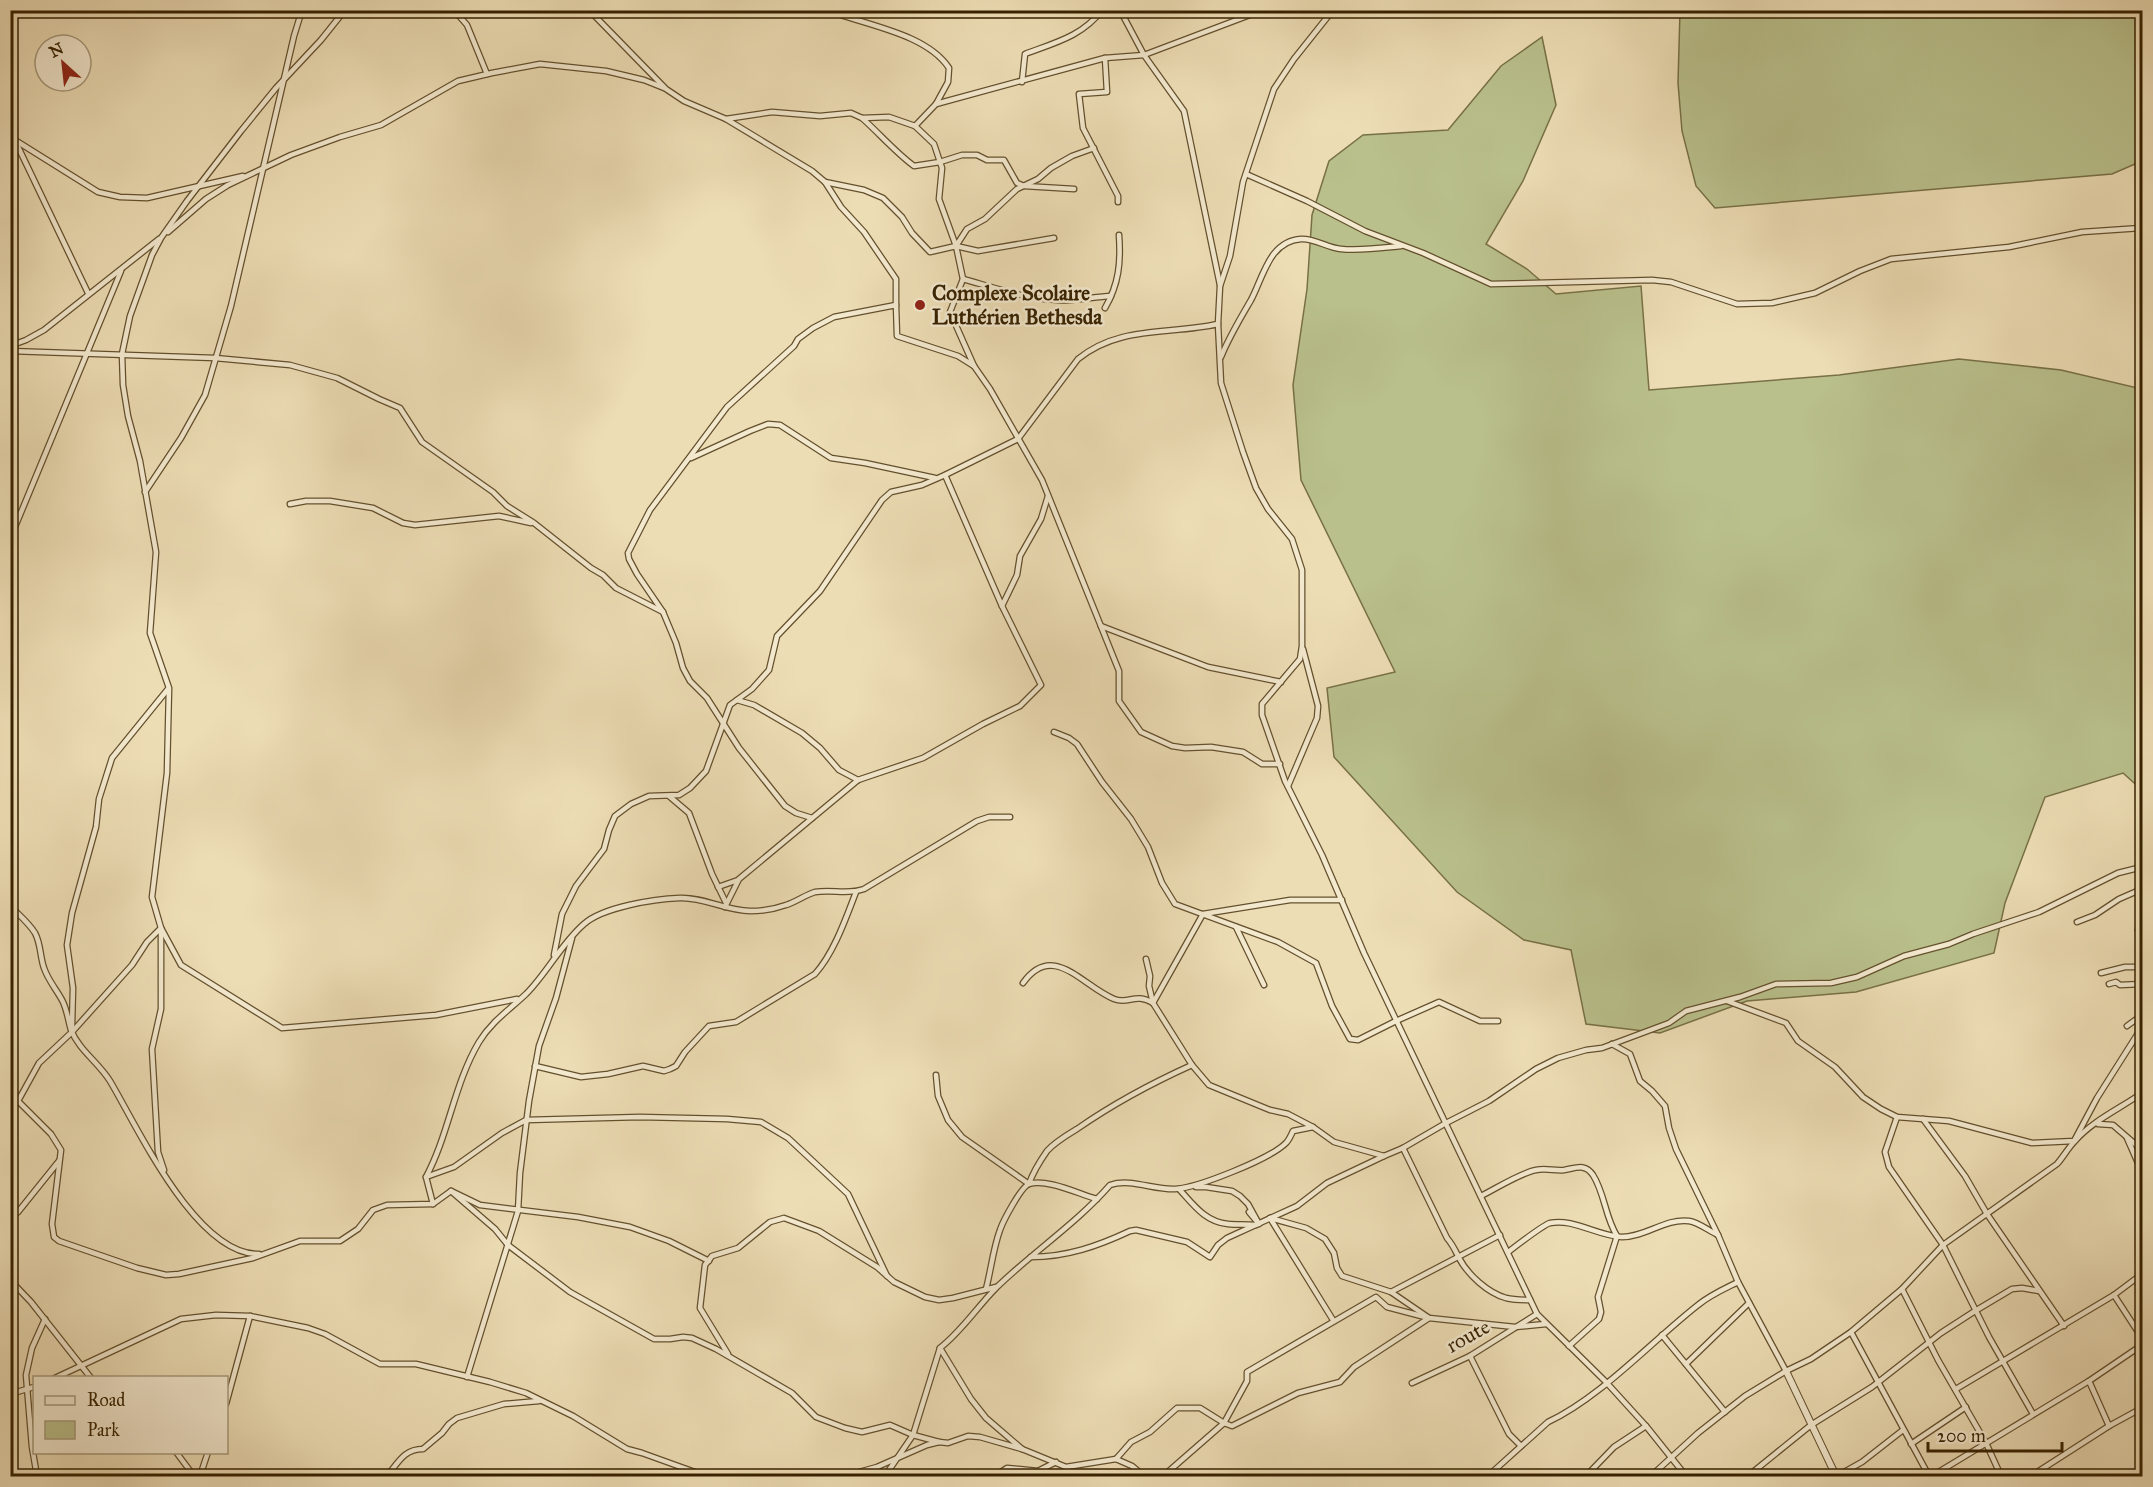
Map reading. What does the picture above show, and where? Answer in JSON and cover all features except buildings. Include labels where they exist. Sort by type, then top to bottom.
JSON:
[{"type":"street","points":[[145,492],[181,438],[205,395],[231,306],[302,10]]},
{"type":"street","points":[[345,10],[241,131],[161,238],[135,298],[122,354],[123,385],[128,416],[140,460],[156,552],[150,633],[169,688],[167,772],[152,897],[161,928],[181,965],[282,1028],[436,1015],[520,998]]},
{"type":"street","points":[[454,10],[467,26],[487,74]]},
{"type":"street","points":[[589,10],[666,89]]},
{"type":"street","points":[[827,10],[917,41],[940,55],[949,68],[948,82],[936,104],[915,126]]},
{"type":"street","points":[[1022,82],[1025,54],[1072,37],[1091,25],[1102,10]]},
{"type":"street","points":[[1120,10],[1144,55],[1184,111],[1220,286],[1218,324],[1221,383],[1256,488],[1268,509],[1292,539],[1302,570],[1300,659],[1262,704],[1262,715],[1288,786],[1396,1021],[1537,1314],[1606,1382],[1646,1426],[1686,1476]]},
{"type":"street","points":[[936,104],[1105,58],[1144,55],[1263,10]]},
{"type":"street","points":[[1220,286],[1230,256],[1246,174],[1274,89],[1294,59],[1333,10]]},
{"type":"street","points":[[1105,58],[1107,92],[1079,94],[1083,128],[1119,196],[1118,202]]},
{"type":"street","points":[[10,346],[44,330],[161,238],[206,199],[251,174],[340,137],[381,126],[458,81],[540,64],[606,71],[644,80],[726,119],[812,171],[825,182],[842,207],[864,232],[896,279],[897,336],[958,356],[974,366]]},
{"type":"street","points":[[726,119],[772,112],[820,116],[851,113],[862,118],[898,154],[914,166],[940,162],[962,155],[977,155],[987,160],[1004,160],[1017,183],[1024,186],[1074,189]]},
{"type":"street","points":[[862,118],[889,117],[915,126],[934,144],[942,168],[939,199],[956,246],[963,279],[950,312],[974,366],[1035,465],[1119,671],[1119,701],[1142,732],[1172,746],[1232,750],[1245,753],[1258,763],[1280,764]]},
{"type":"street","points":[[10,130],[88,294]]},
{"type":"street","points":[[13,139],[98,192],[120,197],[147,198],[251,174]]},
{"type":"street","points":[[956,246],[967,229],[985,219],[1017,189],[1072,156],[1094,148]]},
{"type":"street","points":[[1246,174],[1307,201],[1365,231],[1491,284],[1652,280],[1671,282],[1737,304],[1772,303],[1815,293],[1891,259],[2009,247],[2082,232],[2141,228]]},
{"type":"street","points":[[2142,175],[2142,255]]},
{"type":"street","points":[[825,182],[864,190],[883,198],[902,217],[912,233],[930,252],[956,246],[978,251],[1054,238]]},
{"type":"street","points":[[1105,308],[1120,268],[1119,235]]},
{"type":"street","points":[[1220,360],[1229,337],[1255,293],[1263,270],[1273,255],[1287,243],[1302,239],[1339,249],[1405,246]]},
{"type":"street","points":[[10,539],[122,269]]},
{"type":"street","points":[[963,279],[1047,299],[1069,300],[1090,296],[1111,296]]},
{"type":"street","points":[[812,818],[796,813],[785,806],[740,748],[707,698],[685,674],[676,643],[663,612],[637,574],[628,553],[650,510],[727,407],[813,328],[834,317],[896,305]]},
{"type":"street","points":[[554,958],[562,914],[576,886],[604,849],[615,816],[631,804],[649,796],[680,795],[706,771],[730,705],[752,689],[769,670],[777,636],[820,591],[882,500],[891,492],[922,485],[1018,439],[1078,359],[1090,349],[1130,334],[1199,328],[1218,324]]},
{"type":"street","points":[[10,351],[215,358],[290,365],[315,370],[337,378],[400,408],[422,442],[493,492],[507,506],[534,523],[591,568],[603,574],[616,588],[663,612]]},
{"type":"street","points":[[688,460],[768,424],[780,425],[831,459],[865,463],[936,479]]},
{"type":"street","points":[[718,887],[739,879],[858,780],[923,758],[1020,706],[1041,685],[1002,606],[945,475]]},
{"type":"street","points":[[1002,606],[1017,575],[1020,556],[1041,519],[1048,496]]},
{"type":"street","points":[[290,504],[330,501],[373,508],[404,523],[415,525],[499,516],[534,523]]},
{"type":"street","points":[[1101,626],[1208,667],[1281,682]]},
{"type":"street","points":[[1288,786],[1317,718],[1318,706],[1302,646]]},
{"type":"street","points":[[72,1032],[73,988],[67,945],[72,913],[96,827],[99,799],[112,758],[169,688]]},
{"type":"street","points":[[737,700],[754,705],[802,733],[820,748],[839,770],[858,780]]},
{"type":"street","points":[[1054,732],[1077,744],[1102,782],[1131,819],[1148,847],[1162,884],[1175,904],[1288,947],[1316,963],[1332,1006],[1350,1039],[1358,1040],[1439,1002],[1480,1021],[1498,1021]]},
{"type":"street","points":[[669,796],[689,813],[725,905]]},
{"type":"street","points":[[433,1204],[426,1178],[437,1157],[460,1082],[479,1042],[499,1016],[520,998],[585,923],[601,915],[630,906],[673,898],[695,898],[749,912],[787,905],[811,893],[856,892],[977,821],[989,817],[1011,817]]},
{"type":"street","points":[[1030,1257],[1050,1257],[1083,1251],[1136,1230],[1187,1242],[1210,1257],[1218,1245],[1227,1238],[1297,1206],[1328,1183],[1403,1148],[1489,1101],[1550,1062],[1572,1053],[1612,1044],[1669,1023],[1686,1011],[1776,984],[1831,983],[1857,977],[1904,956],[1949,944],[2039,912],[2118,873],[2142,867]]},
{"type":"street","points":[[725,905],[739,879]]},
{"type":"street","points":[[2077,922],[2095,915],[2119,899],[2142,889]]},
{"type":"street","points":[[535,1066],[581,1077],[643,1066],[664,1071],[676,1066],[690,1045],[709,1026],[736,1022],[815,974],[842,927],[856,892]]},
{"type":"street","points":[[1203,914],[1290,900],[1342,900]]},
{"type":"street","points":[[10,906],[34,931],[44,968],[62,1000],[72,1032],[108,1078],[127,1113],[184,1204],[215,1235],[235,1249],[248,1254],[261,1254]]},
{"type":"street","points":[[1153,1003],[1203,914]]},
{"type":"street","points":[[1236,927],[1264,985]]},
{"type":"street","points":[[10,1104],[18,1101],[39,1063],[72,1032],[132,965],[147,942],[161,928]]},
{"type":"street","points":[[161,928],[160,1009],[152,1050],[158,1152],[167,1179]]},
{"type":"street","points":[[466,1377],[518,1210],[526,1120],[535,1066],[572,937]]},
{"type":"street","points":[[1146,959],[1153,1003],[1192,1065],[1209,1085],[1270,1110],[1288,1114],[1313,1127],[1334,1142],[1384,1156]]},
{"type":"street","points":[[1023,983],[1032,971],[1042,965],[1056,965],[1117,1000],[1141,997],[1153,1003]]},
{"type":"street","points":[[2101,973],[2125,967],[2142,967]]},
{"type":"street","points":[[2109,984],[2116,982],[2120,985],[2142,984]]},
{"type":"street","points":[[1727,1000],[1786,1023],[1798,1041],[1835,1066],[1863,1097],[1897,1117],[1949,1120],[2032,1143],[2074,1141],[2093,1125],[2142,1093]]},
{"type":"street","points":[[2127,1026],[2142,1015]]},
{"type":"street","points":[[1652,1476],[1671,1457],[1745,1396],[1811,1359],[1851,1332],[1902,1289],[1943,1245],[2057,1164],[2068,1152],[2097,1098],[2142,1027]]},
{"type":"street","points":[[1612,1044],[1630,1054],[1640,1081],[1665,1106],[1676,1149],[1738,1282],[1786,1371],[1836,1476],[1862,1462],[1903,1430]]},
{"type":"street","points":[[986,1290],[1000,1230],[1022,1189],[1029,1184],[1048,1150],[1094,1116],[1140,1090],[1192,1065]]},
{"type":"street","points":[[936,1075],[938,1096],[948,1120],[962,1137],[1029,1184],[1057,1185],[1096,1199]]},
{"type":"street","points":[[18,1101],[57,1141],[61,1150],[51,1224],[54,1237],[59,1241],[113,1260],[166,1275],[253,1258],[300,1241],[339,1241],[358,1229],[373,1210],[387,1205],[433,1204],[451,1191]]},
{"type":"street","points":[[426,1178],[454,1167],[526,1120],[640,1117],[761,1122],[788,1138],[848,1194],[887,1276]]},
{"type":"street","points":[[1897,1117],[1885,1152],[1889,1167],[1943,1245],[1975,1311],[2033,1414]]},
{"type":"street","points":[[1923,1119],[1965,1176],[1987,1214],[2064,1326]]},
{"type":"street","points":[[2093,1125],[2105,1123],[2113,1125],[2142,1150]]},
{"type":"street","points":[[1191,1188],[1263,1158],[1286,1143],[1293,1131],[1313,1127]]},
{"type":"street","points":[[2126,1136],[2142,1172]]},
{"type":"street","points":[[1403,1148],[1447,1238],[1471,1274],[1489,1290],[1506,1298],[1530,1300]]},
{"type":"street","points":[[10,1217],[18,1212],[60,1159]]},
{"type":"street","points":[[1481,1196],[1533,1170],[1553,1171],[1575,1166],[1584,1167],[1592,1174],[1601,1194],[1610,1225],[1617,1236],[1598,1297],[1601,1312],[1599,1319],[1569,1346]]},
{"type":"street","points":[[885,1476],[913,1435],[940,1348],[956,1336],[964,1323],[997,1287],[1110,1185],[1114,1183],[1179,1189],[1206,1187],[1232,1191],[1248,1204],[1258,1224]]},
{"type":"street","points":[[1179,1189],[1202,1214],[1214,1221],[1226,1224],[1258,1224]]},
{"type":"street","points":[[451,1191],[480,1205],[578,1217],[630,1227],[678,1245],[709,1260]]},
{"type":"street","points":[[451,1191],[495,1229],[508,1245],[570,1292],[654,1339],[692,1338],[792,1393],[816,1417],[862,1432],[890,1425],[913,1435],[939,1442],[948,1443],[968,1436],[980,1437],[1022,1449],[1066,1467],[1116,1459],[1132,1466],[1143,1476]]},
{"type":"street","points":[[1249,1212],[1258,1224]]},
{"type":"street","points":[[729,1357],[700,1308],[705,1265],[712,1256],[738,1248],[770,1222],[784,1218],[819,1231],[894,1282],[925,1297],[939,1300],[997,1287]]},
{"type":"street","points":[[1270,1218],[1306,1228],[1325,1239],[1334,1253],[1336,1268],[1342,1276],[1391,1292],[1429,1318]]},
{"type":"street","points":[[1270,1218],[1333,1320]]},
{"type":"street","points":[[1508,1252],[1548,1224],[1562,1222],[1617,1236],[1639,1235],[1662,1224],[1690,1221],[1718,1235]]},
{"type":"street","points":[[1391,1292],[1500,1235]]},
{"type":"street","points":[[1956,1389],[2064,1326],[2114,1295],[2142,1274]]},
{"type":"street","points":[[10,1280],[45,1319],[90,1376]]},
{"type":"street","points":[[1488,1476],[1548,1422],[1606,1382],[1700,1304],[1738,1282]]},
{"type":"street","points":[[1902,1289],[1986,1443],[2001,1476]]},
{"type":"street","points":[[1748,1476],[1811,1425],[1878,1382],[1929,1342],[1975,1311],[2012,1289],[2039,1291]]},
{"type":"street","points":[[2114,1295],[2142,1338]]},
{"type":"street","points":[[1169,1476],[1169,1471],[1224,1423],[1247,1380],[1247,1372],[1376,1297],[1387,1307],[1429,1318],[1515,1327],[1546,1324]]},
{"type":"street","points":[[1686,1364],[1749,1302]]},
{"type":"street","name":"route","points":[[1412,1383],[1470,1356],[1537,1314]]},
{"type":"street","points":[[57,1376],[181,1319],[216,1315],[250,1316],[308,1328],[325,1334],[380,1364],[416,1364],[526,1393],[573,1416],[627,1449],[642,1452],[706,1476]]},
{"type":"street","points":[[228,1397],[250,1316]]},
{"type":"street","points":[[1116,1459],[1131,1442],[1150,1432],[1178,1408],[1200,1408],[1232,1426],[1298,1393],[1340,1382],[1354,1367],[1429,1318]]},
{"type":"street","points":[[33,1453],[27,1365],[45,1319]]},
{"type":"street","points":[[1851,1332],[1930,1476],[2089,1381],[2142,1345]]},
{"type":"street","points":[[1662,1335],[1725,1412]]},
{"type":"street","points":[[940,1348],[971,1399],[986,1418],[1022,1449]]},
{"type":"street","points":[[1470,1356],[1509,1434],[1521,1446]]},
{"type":"street","points":[[2089,1381],[2109,1426]]},
{"type":"street","points":[[10,1394],[33,1388]]},
{"type":"street","points":[[387,1476],[403,1455],[416,1449],[423,1449],[457,1419],[504,1404],[542,1401]]},
{"type":"street","points":[[1911,1444],[1966,1407]]},
{"type":"street","points":[[2031,1476],[2109,1426],[2142,1408]]},
{"type":"street","points":[[1587,1476],[1614,1447],[1646,1426]]},
{"type":"street","points":[[828,1476],[877,1467],[939,1442]]},
{"type":"street","points":[[33,1454],[37,1476]]},
{"type":"street","points":[[178,1454],[194,1476]]},
{"type":"street","points":[[200,1476],[207,1454]]},
{"type":"street","points":[[995,1476],[1007,1468],[1038,1471],[1056,1462]]},
{"type":"street","points":[[2128,1476],[2142,1468]]},
{"type":"green space","points":[[1680,11],[2142,11],[2142,161],[2112,174],[1715,208],[1696,186],[1682,131],[1678,83]]},
{"type":"green space","points":[[1542,37],[1556,105],[1523,181],[1486,244],[1527,269],[1556,294],[1641,286],[1649,390],[1839,375],[1959,359],[2061,370],[2142,389],[2142,790],[2123,773],[2045,797],[2005,903],[1994,953],[1856,992],[1747,1001],[1660,1033],[1586,1024],[1571,950],[1524,940],[1457,892],[1334,757],[1327,688],[1395,672],[1301,480],[1293,385],[1307,289],[1312,215],[1329,161],[1363,135],[1448,130],[1501,66]]},
{"type":"place","name":"Complexe Scolaire Luthérien Bethesda","points":[[920,305]]}]
